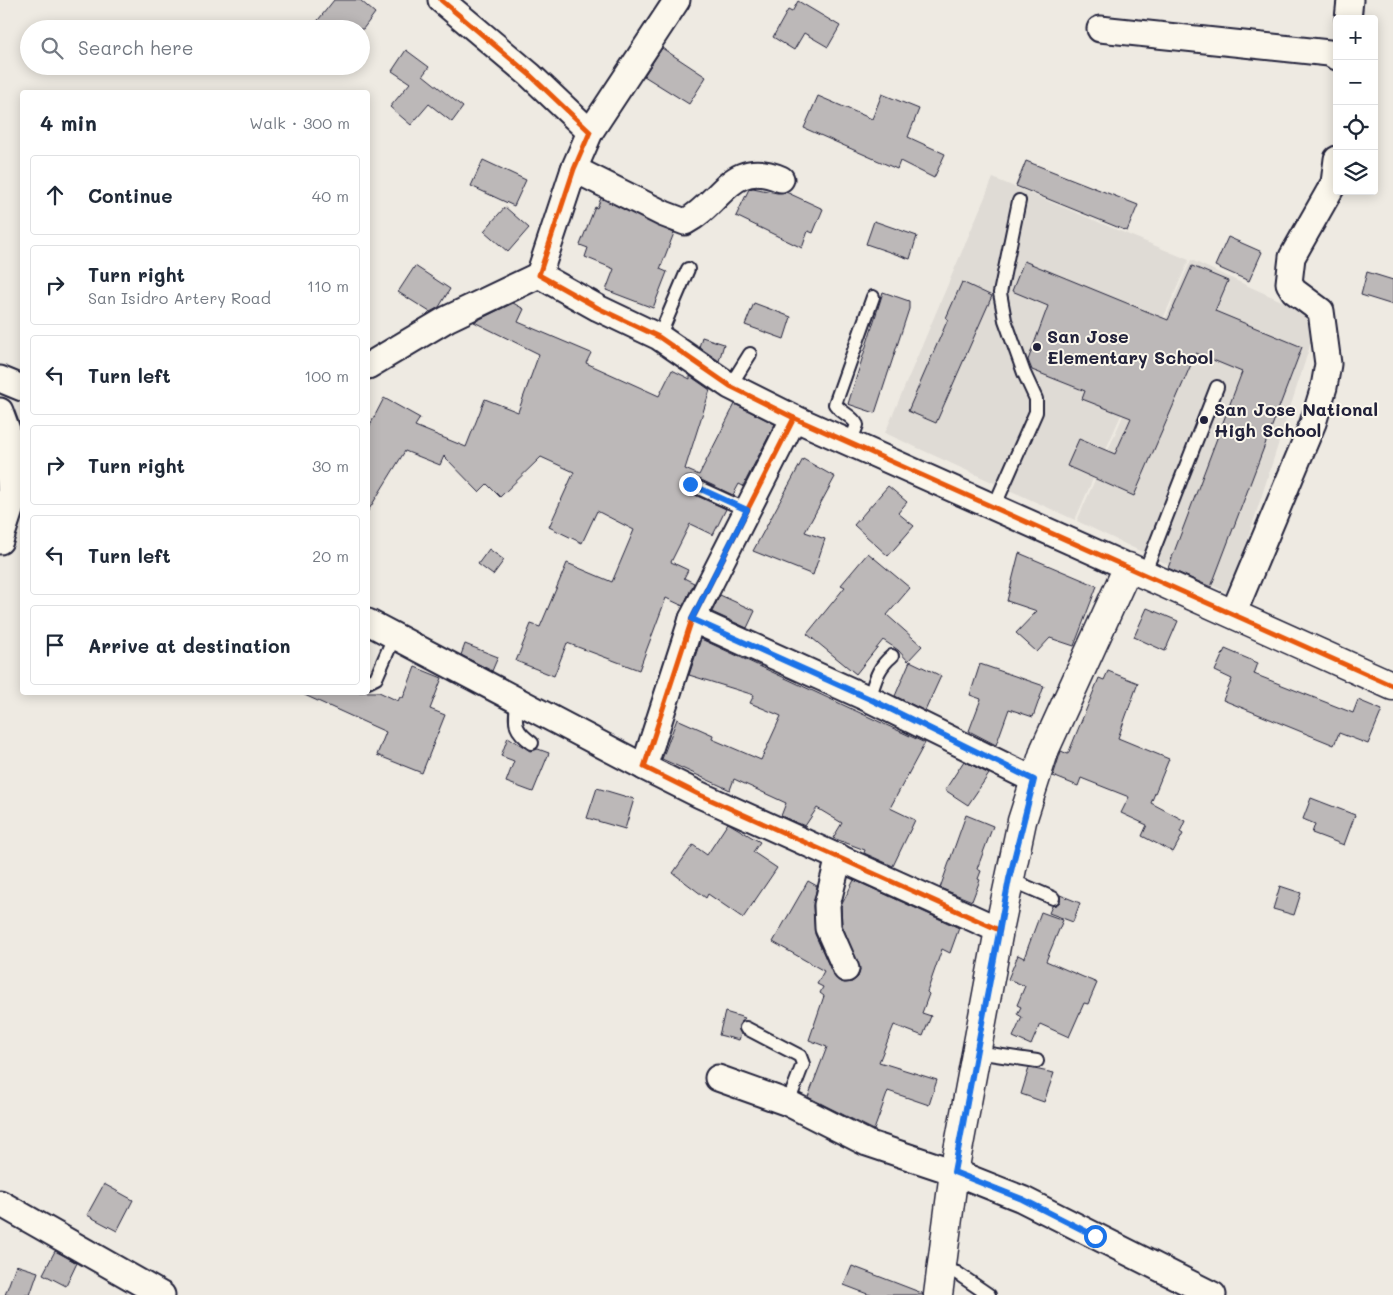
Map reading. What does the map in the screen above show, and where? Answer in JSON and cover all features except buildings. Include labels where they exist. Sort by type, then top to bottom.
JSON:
[{"type":"street","points":[[441,0],[530,75],[590,132]]},
{"type":"street","points":[[370,365],[447,318],[538,274],[574,169],[590,132],[677,0]]},
{"type":"street","points":[[1348,15],[1350,0]]},
{"type":"street","points":[[1100,29],[1329,53],[1333,55]]},
{"type":"street","points":[[574,169],[664,214],[685,222],[695,217],[725,186],[746,173],[765,172],[781,178]]},
{"type":"street","points":[[1233,614],[1313,423],[1324,387],[1328,364],[1321,311],[1294,291],[1289,283],[1292,257],[1333,185]]},
{"type":"street","points":[[538,274],[598,308],[660,337],[730,386],[794,418],[1393,686]]},
{"type":"street","points":[[0,379],[20,387]]},
{"type":"street","points":[[0,411],[7,430],[11,507],[0,542]]},
{"type":"street","points":[[644,767],[692,619],[794,418]]},
{"type":"street","points":[[938,1295],[954,1172],[976,1052],[1009,879],[1034,780],[1046,749],[1136,571]]},
{"type":"street","points":[[692,619],[870,699],[1034,780]]},
{"type":"street","points":[[370,623],[644,767],[999,930]]},
{"type":"street","points":[[839,858],[827,906],[828,928],[846,970]]},
{"type":"street","points":[[718,1078],[788,1103],[867,1143],[954,1172],[1022,1199],[1213,1295]]},
{"type":"street","points":[[0,1203],[162,1295]]},
{"type":"lane","points":[[994,507],[1036,412],[1036,399],[1024,373],[1005,320],[1000,293],[1019,201]]},
{"type":"lane","points":[[660,337],[688,269]]},
{"type":"lane","points":[[850,443],[857,425],[854,418],[840,411],[835,404],[873,297]]},
{"type":"lane","points":[[730,386],[750,354]]},
{"type":"lane","points":[[1136,571],[1218,387]]},
{"type":"lane","points":[[690,484],[747,510]]},
{"type":"lane","points":[[370,681],[376,678],[394,637]]},
{"type":"lane","points":[[870,699],[878,672],[883,664],[892,656]]},
{"type":"lane","points":[[518,702],[515,724],[522,735],[532,743]]},
{"type":"lane","points":[[1009,879],[1053,898]]},
{"type":"lane","points":[[746,1028],[800,1056],[803,1064],[788,1103]]},
{"type":"lane","points":[[976,1052],[1037,1061]]},
{"type":"lane","points":[[941,1268],[956,1273],[989,1295]]},
{"type":"shaded area","name":"San Jose Elementary School","points":[[993,178],[1189,260],[1075,520],[885,433]]},
{"type":"shaded area","name":"San Jose National High School","points":[[1191,260],[1319,318],[1230,594],[1077,521]]},
{"type":"cycle path","points":[[441,0],[530,75],[590,132],[574,169],[539,275],[598,308],[659,337],[730,386],[794,418],[1393,686]]},
{"type":"cycle path","points":[[794,418],[692,619],[644,767],[700,795],[999,930]]},
{"type":"place","name":"San Jose Elementary School","points":[[1037,347]]},
{"type":"place","name":"San Jose National High School","points":[[1204,420]]},
{"type":"route","points":[[690,484],[747,510],[692,619],[870,699],[1034,780],[1022,821],[1009,879],[954,1172],[1022,1199],[1095,1236]]}]
